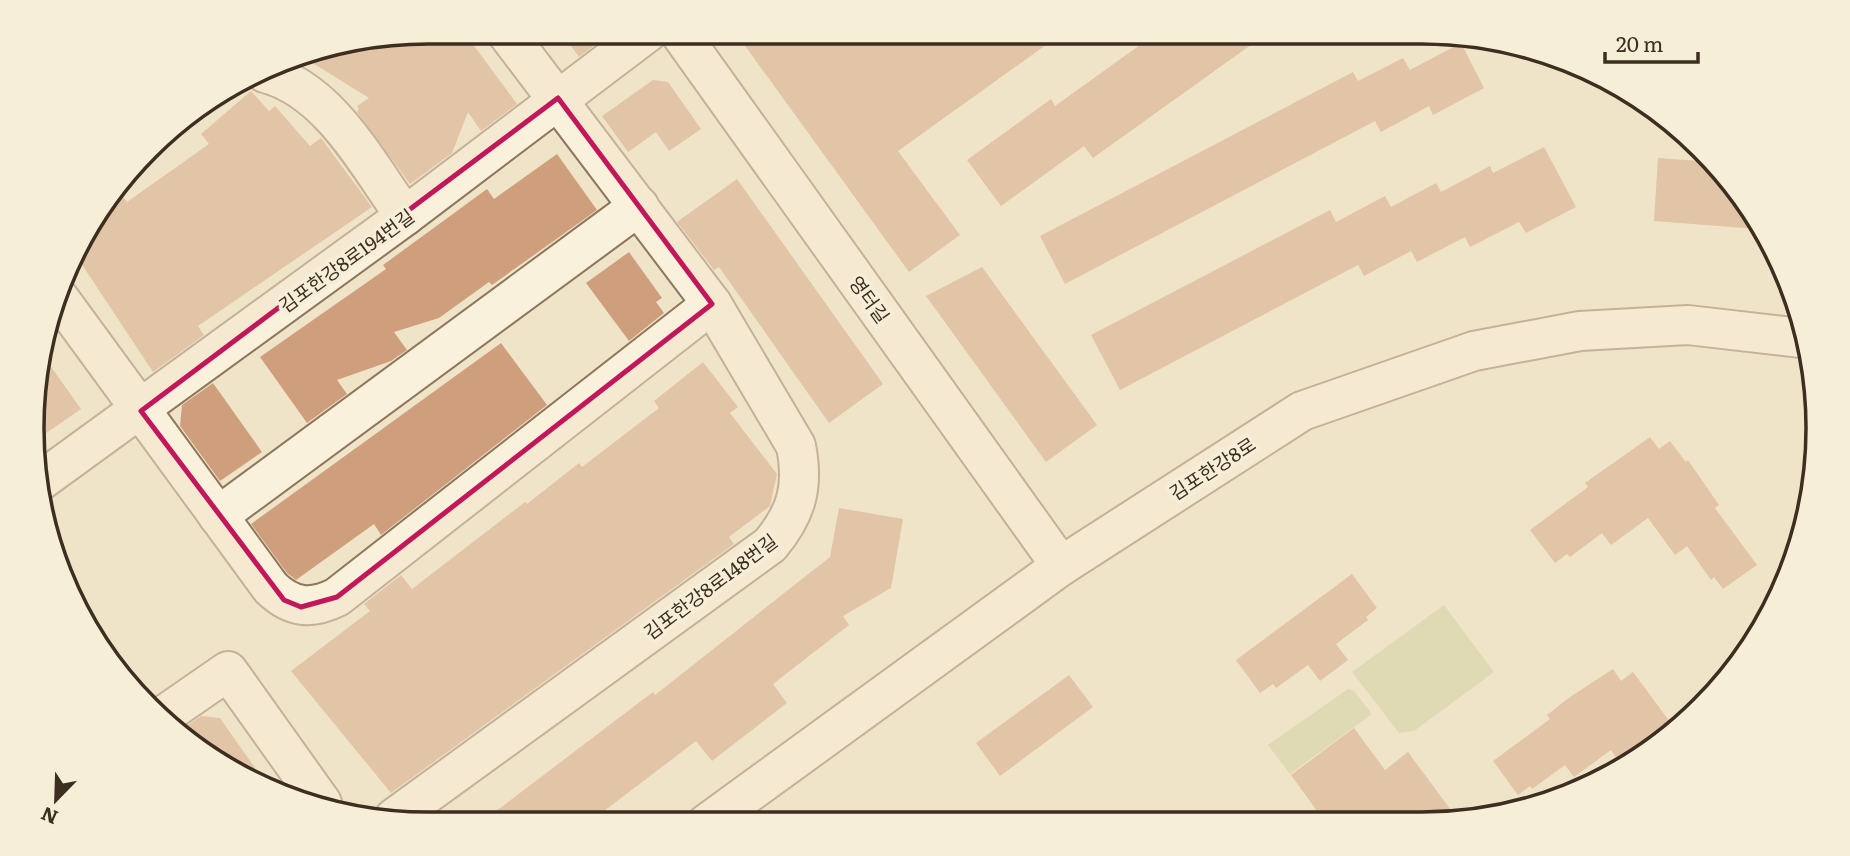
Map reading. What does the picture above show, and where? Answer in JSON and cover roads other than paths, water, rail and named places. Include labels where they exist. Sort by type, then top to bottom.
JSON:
[{"type":"street","name":"김포한강8로148번길","points":[[404,811],[770,545],[788,524],[801,471],[796,446],[712,304],[515,44]]},
{"type":"street","name":"김포한강8로194번길","points":[[47,477],[141,411],[405,216],[632,44]]},
{"type":"street","name":"영터길","points":[[688,44],[1061,566]]},
{"type":"street","points":[[275,76],[285,78],[323,104],[405,216]]},
{"type":"street","points":[[218,516],[639,206]]},
{"type":"street","points":[[64,305],[271,588],[284,600],[301,607],[320,606],[348,589],[712,304]]},
{"type":"street","name":"김포한강8로","points":[[723,812],[1061,566],[1302,411],[1461,355],[1580,331],[1688,325],[1795,337]]},
{"type":"street","points":[[169,712],[228,671],[317,796]]}]
